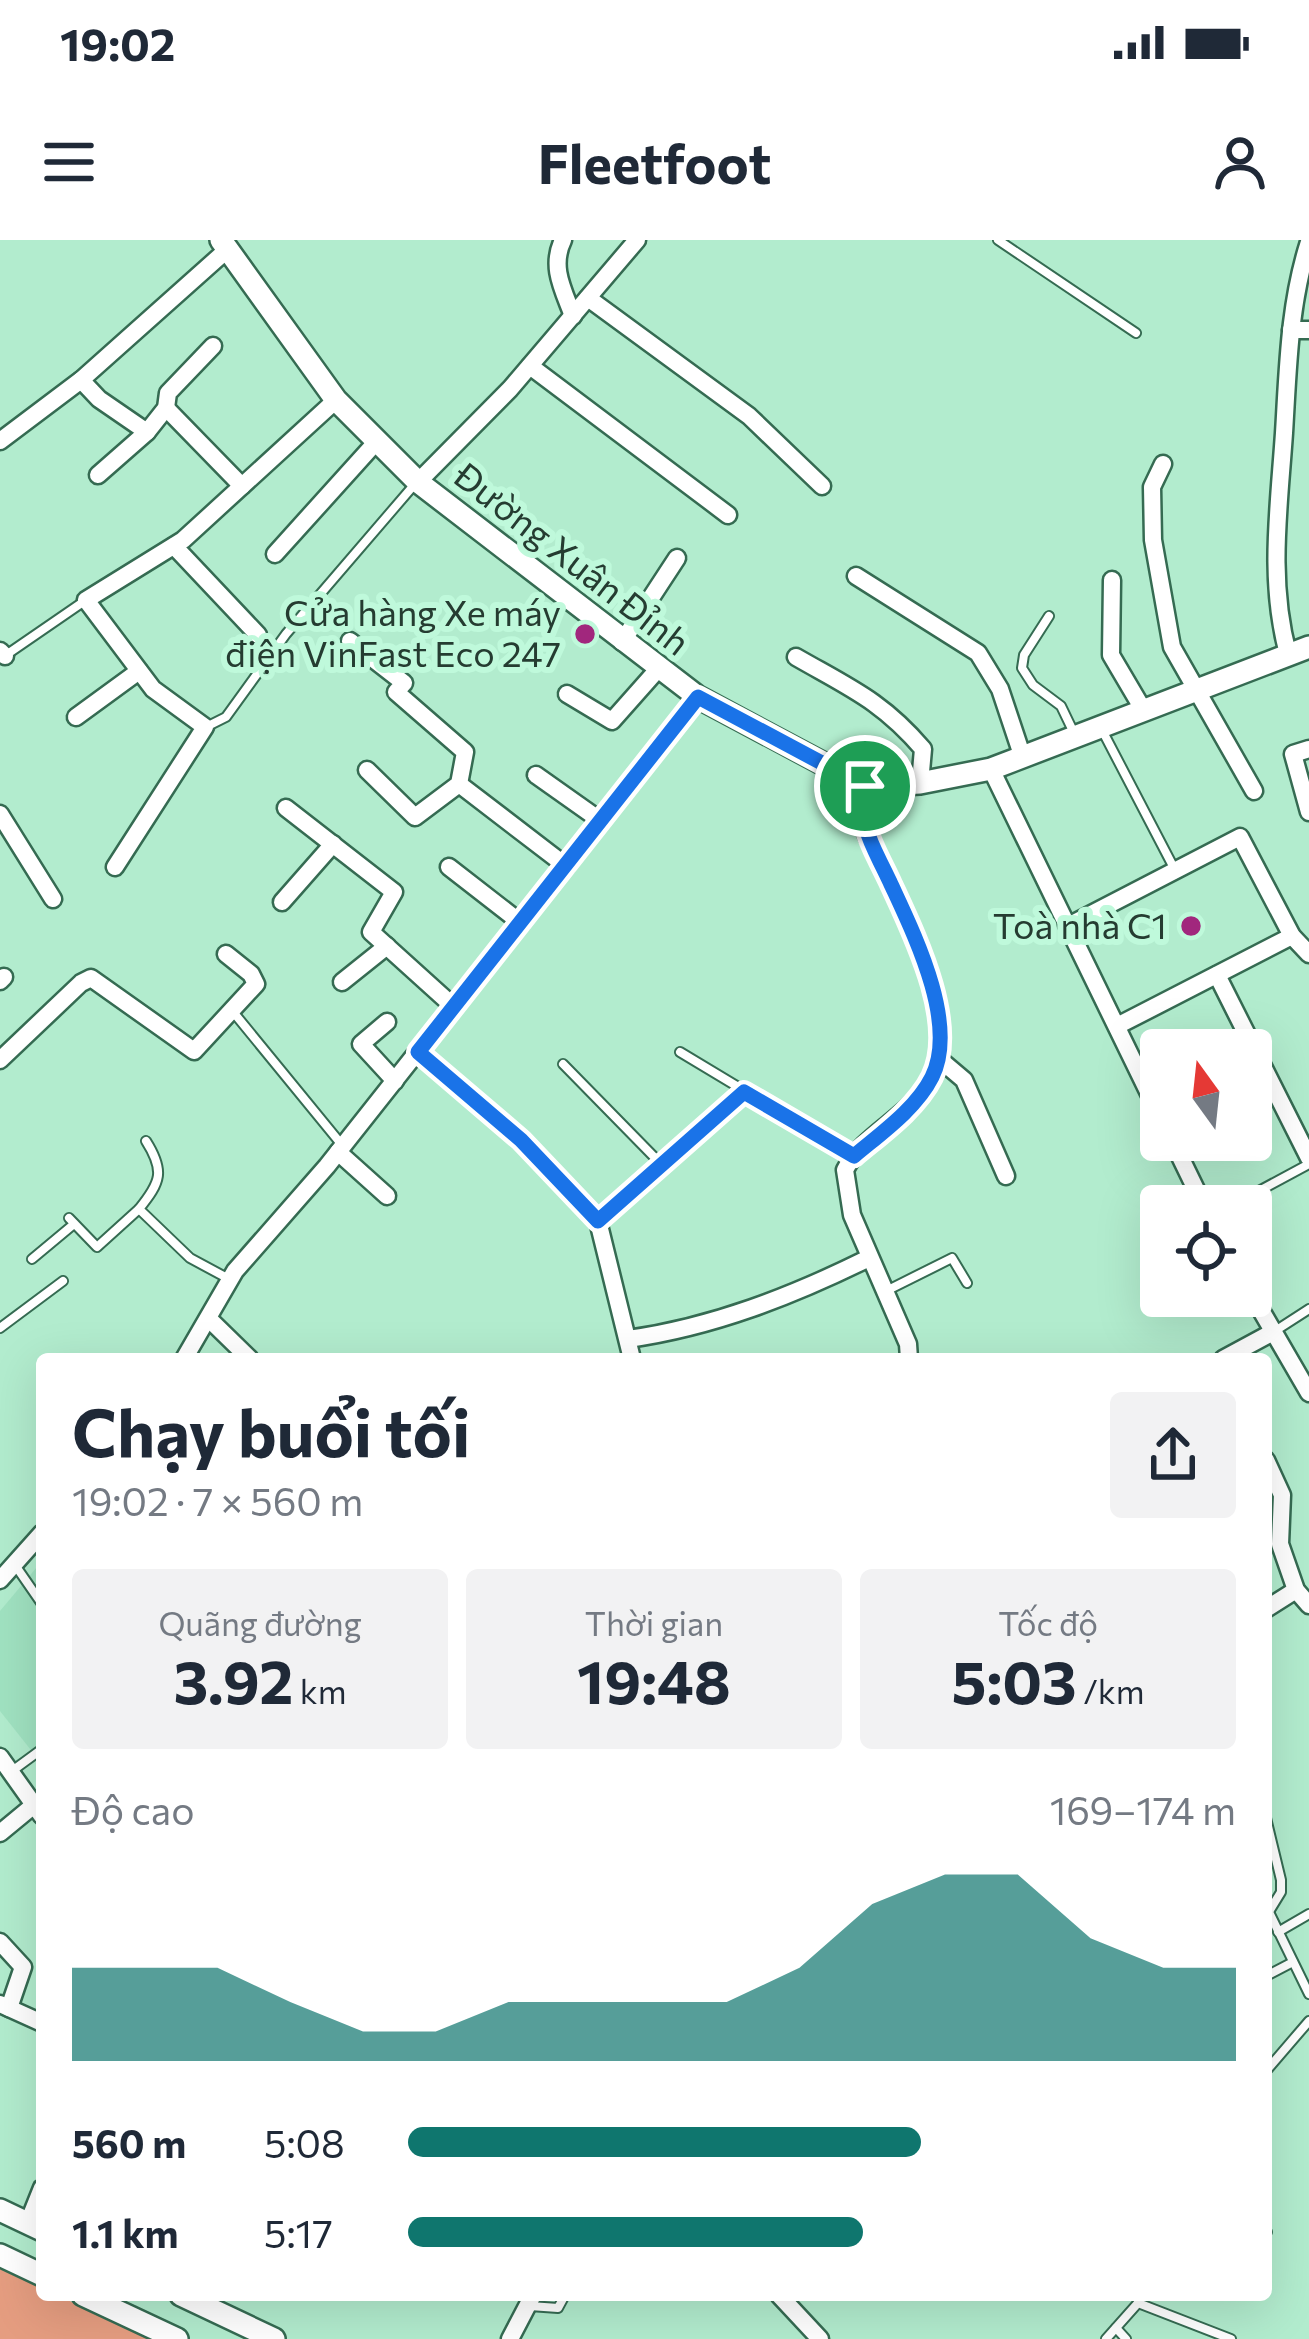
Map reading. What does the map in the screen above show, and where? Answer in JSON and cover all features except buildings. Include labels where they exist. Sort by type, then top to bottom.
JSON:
[{"type":"street","points":[[563,240],[556,269],[573,316]]},
{"type":"street","points":[[418,482],[530,367],[637,240]]},
{"type":"street","points":[[909,1353],[868,1258],[846,1189],[845,1170],[922,1092],[938,1058],[939,1016],[920,954],[861,820],[865,786],[920,783],[991,769],[1299,650],[1279,620],[1274,572],[1300,330],[1292,301],[1309,242]]},
{"type":"street","points":[[0,441],[81,380],[225,244]]},
{"type":"street","name":"Đường Xuân Đỉnh","points":[[225,244],[336,400],[418,482],[698,697],[865,786]]},
{"type":"street","points":[[588,298],[748,416],[822,486]]},
{"type":"street","points":[[98,476],[166,409],[168,393],[213,346]]},
{"type":"street","points":[[530,367],[728,515]]},
{"type":"street","points":[[81,380],[99,399],[146,431]]},
{"type":"street","points":[[115,867],[205,727],[153,688],[86,600],[174,546],[336,400]]},
{"type":"street","points":[[166,409],[242,486]]},
{"type":"street","points":[[275,554],[377,441]]},
{"type":"street","points":[[1163,464],[1152,487],[1154,540],[1172,647],[1254,790]]},
{"type":"street","points":[[174,546],[258,635]]},
{"type":"street","points":[[622,642],[676,558]]},
{"type":"street","points":[[856,576],[978,653],[1000,689],[1024,758]]},
{"type":"street","points":[[1112,580],[1112,656],[1144,711]]},
{"type":"street","points":[[350,641],[404,682],[396,692],[465,752],[459,784],[415,817],[367,770]]},
{"type":"street","points":[[796,657],[879,703],[902,724],[923,749],[920,783]]},
{"type":"street","points":[[566,694],[612,721],[658,668]]},
{"type":"street","points":[[76,717],[139,671]]},
{"type":"street","points":[[188,1353],[230,1280],[395,1081],[698,697]]},
{"type":"street","points":[[1309,749],[1293,754],[1309,812]]},
{"type":"street","points":[[991,769],[1140,1075]]},
{"type":"street","points":[[536,775],[601,821]]},
{"type":"street","points":[[459,784],[566,866]]},
{"type":"street","points":[[286,808],[394,892],[371,932],[454,1007]]},
{"type":"street","points":[[0,814],[53,899]]},
{"type":"street","points":[[1068,926],[1240,837],[1292,936],[1309,954]]},
{"type":"street","points":[[282,902],[333,844]]},
{"type":"street","points":[[449,867],[520,923]]},
{"type":"street","points":[[1117,1027],[1292,936]]},
{"type":"street","points":[[342,982],[387,946]]},
{"type":"street","points":[[0,1060],[81,982],[91,978],[190,1051],[199,1048],[256,983],[226,954]]},
{"type":"street","points":[[1216,975],[1309,1161]]},
{"type":"street","points":[[387,1022],[361,1044],[395,1081]]},
{"type":"street","points":[[418,1052],[521,1140],[598,1221],[631,1353]]},
{"type":"street","points":[[938,1058],[964,1080],[1006,1176]]},
{"type":"street","points":[[598,1221],[744,1092]]},
{"type":"street","points":[[340,1149],[387,1196]]},
{"type":"street","points":[[628,1339],[673,1332],[757,1307],[868,1258]]},
{"type":"street","points":[[1265,1317],[1309,1393]]},
{"type":"street","points":[[209,1319],[244,1353]]},
{"type":"street","points":[[1234,1353],[1273,1332]]},
{"type":"street","points":[[1272,1473],[1282,1495],[1280,1544],[1303,1597],[1272,1607]]},
{"type":"street","points":[[0,1580],[36,1540]]},
{"type":"street","points":[[6,1764],[36,1807]]},
{"type":"street","points":[[0,1833],[36,1811]]},
{"type":"street","points":[[0,1942],[23,1967],[5,2006],[36,2020]]},
{"type":"street","points":[[0,2210],[35,2227]]},
{"type":"street","points":[[0,2255],[36,2272]]},
{"type":"street","points":[[96,2301],[177,2339]]},
{"type":"street","points":[[194,2301],[274,2339]]},
{"type":"street","points":[[511,2339],[530,2301]]},
{"type":"street","points":[[785,2301],[820,2339]]},
{"type":"lane","points":[[998,240],[1136,333]]},
{"type":"lane","points":[[205,727],[226,717],[286,634],[418,482]]},
{"type":"lane","points":[[2,656],[86,600]]},
{"type":"lane","points":[[1049,616],[1024,655],[1022,668],[1033,685],[1061,706],[1077,738]]},
{"type":"lane","points":[[1102,729],[1175,870]]},
{"type":"lane","points":[[232,1010],[340,1149]]},
{"type":"lane","points":[[680,1052],[854,1156]]},
{"type":"lane","points":[[562,1064],[662,1165]]},
{"type":"lane","points":[[32,1259],[71,1221],[97,1247],[139,1209],[158,1179],[158,1161],[146,1141]]},
{"type":"lane","points":[[1267,1185],[1309,1161]]},
{"type":"lane","points":[[139,1209],[190,1258],[230,1280]]},
{"type":"lane","points":[[883,1292],[952,1258],[967,1283]]},
{"type":"lane","points":[[0,1328],[63,1281]]},
{"type":"lane","points":[[1273,1332],[1309,1309]]},
{"type":"lane","points":[[14,1564],[36,1595]]},
{"type":"lane","points":[[6,1764],[36,1752]]},
{"type":"lane","points":[[1272,1843],[1281,1892],[1272,1903]]},
{"type":"lane","points":[[1278,1932],[1309,1914]]},
{"type":"lane","points":[[1272,1918],[1309,1994]]},
{"type":"lane","points":[[1272,1973],[1293,1962]]},
{"type":"lane","points":[[1272,2064],[1309,2021]]},
{"type":"lane","points":[[534,2301],[558,2308],[562,2301]]},
{"type":"lane","points":[[1106,2339],[1136,2301]]},
{"type":"lane","points":[[1143,2301],[1231,2339]]},
{"type":"lane","points":[[1116,2328],[1126,2339]]},
{"type":"shaded area","points":[[36,1568],[36,1756],[0,1711],[0,1611]]},
{"type":"shaded area","points":[[0,2269],[36,2285],[36,2301],[70,2301],[151,2339],[0,2339]]},
{"type":"place","name":"Cửa hàng Xe máy điện VinFast Eco 247","points":[[585,634]]},
{"type":"place","name":"Toà nhà C1","points":[[1191,926]]},
{"type":"route","points":[[698,697],[865,786],[861,820],[920,954],[941,1038],[933,1076],[922,1092],[854,1156],[744,1092],[598,1221],[521,1140],[418,1052],[698,697]]}]
